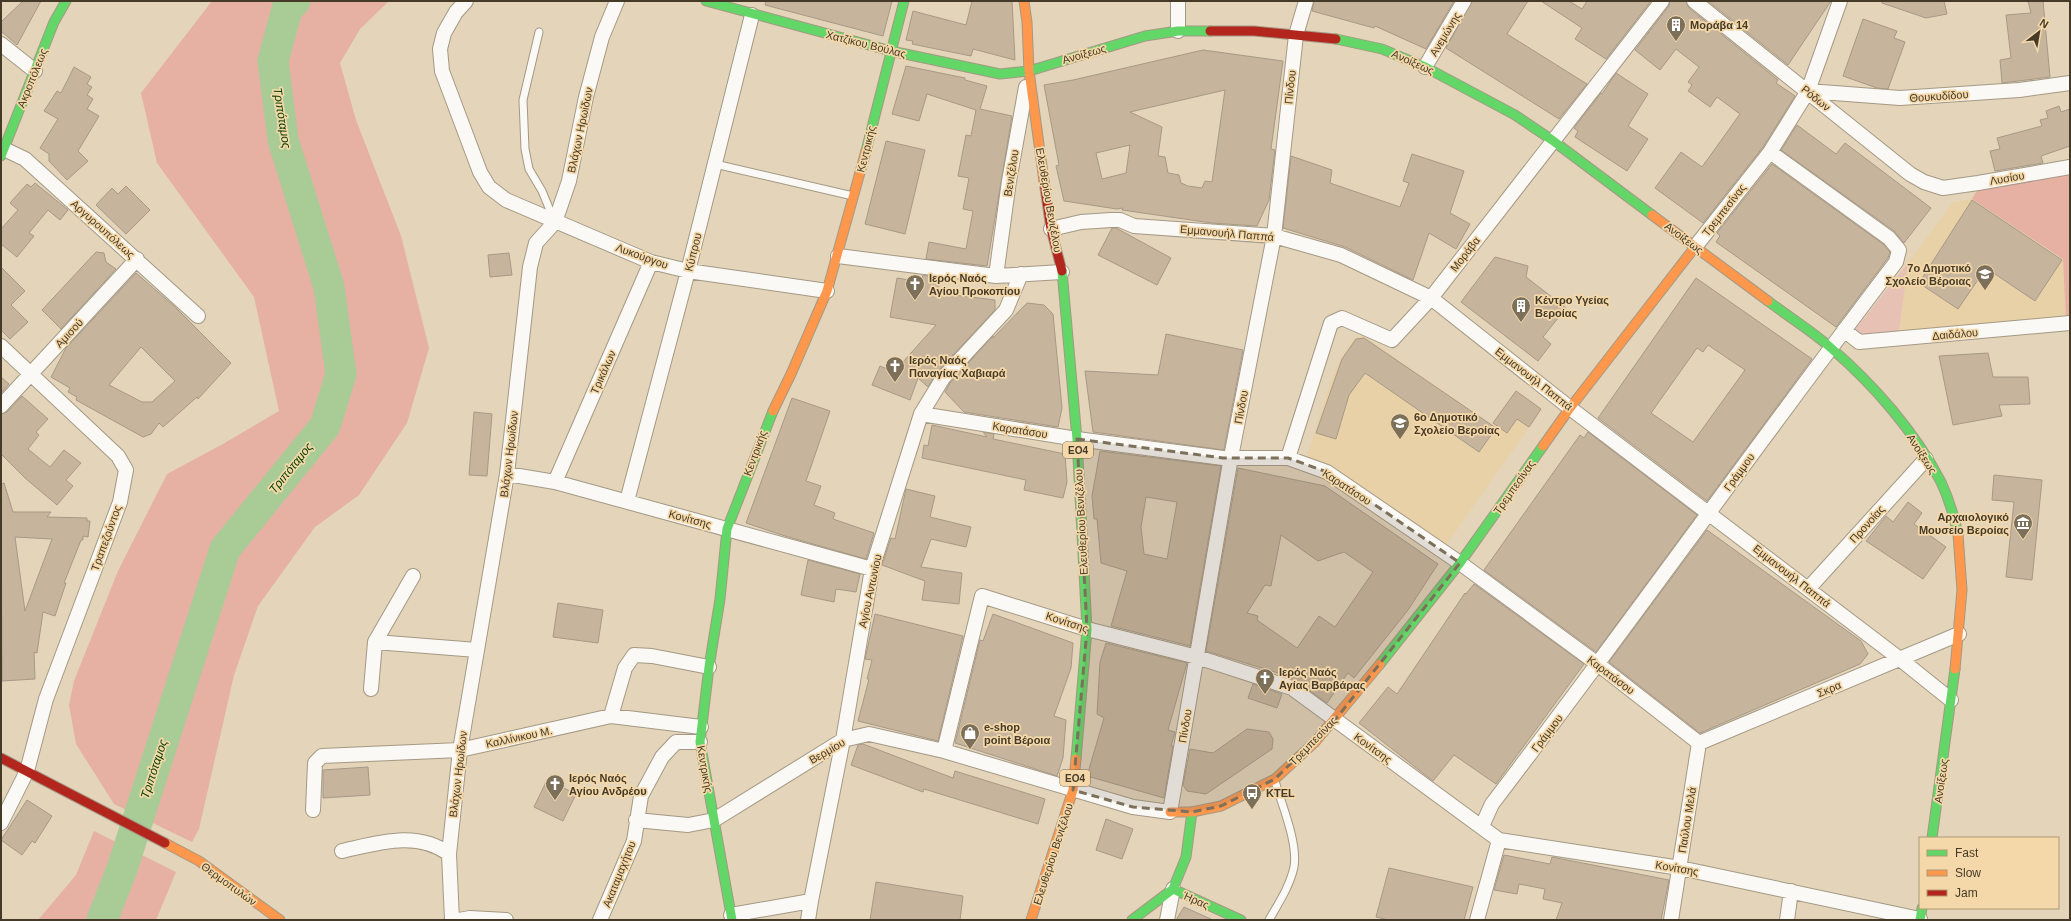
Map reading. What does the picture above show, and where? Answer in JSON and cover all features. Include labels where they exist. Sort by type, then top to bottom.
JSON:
[{"type":"street","name":"Ακροπόλεως","points":[[2,153],[54,22],[66,1]]},
{"type":"street","name":"Λυκούργου","points":[[466,1],[456,12],[444,33],[440,49],[442,71],[480,172],[488,187],[506,200],[651,262],[688,271],[827,291]]},
{"type":"street","name":"Βλάχων Ηρωίδων","points":[[452,920],[449,854],[460,750],[507,474],[530,267],[536,244],[555,222],[569,181],[586,97],[602,37],[617,1]]},
{"type":"street","name":"Χατζίκου Βούλας","points":[[706,1],[752,15],[891,51],[1000,74],[1029,71]]},
{"type":"street","name":"Κύπρου","points":[[627,501],[688,271],[755,1]]},
{"type":"street","name":"Κεντρικής","points":[[731,917],[700,742],[709,667],[720,599],[727,529],[766,424],[791,374],[827,291],[854,197],[904,1]]},
{"type":"street","name":"Ελευθερίου Βενιζέλου","points":[[1024,1],[1027,22],[1029,71],[1052,229],[1062,272],[1077,439],[1087,629],[1074,790],[1031,920]]},
{"type":"street","points":[[1178,1],[1178,31]]},
{"type":"street","name":"Πίνδου","points":[[1170,812],[1231,457],[1274,236],[1296,35],[1306,1]]},
{"type":"street","name":"Ανεμώνης","points":[[1425,67],[1464,1]]},
{"type":"street","name":"Μοράβα","points":[[1288,458],[1331,323],[1342,318],[1392,340],[1431,298],[1552,140],[1662,1]]},
{"type":"street","name":"Ρόδων","points":[[1694,1],[1910,174],[1924,182],[1943,188]]},
{"type":"street","name":"Τρεμπεσίνας","points":[[1074,790],[1133,807],[1170,812],[1192,812],[1221,806],[1275,779],[1315,742],[1335,720],[1460,564],[1570,408],[1770,152],[1808,91],[1840,1]]},
{"type":"street","name":"Ανοίξεως","points":[[1029,71],[1145,36],[1178,31],[1254,30],[1341,40],[1382,49],[1425,67],[1515,115],[1552,140],[1831,348],[1863,378],[1888,406],[1926,459],[1941,484],[1953,516],[1960,550],[1962,579],[1959,634],[1932,837]]},
{"type":"street","points":[[1,44],[35,71]]},
{"type":"street","name":"Βενιζέλου","points":[[996,276],[1009,181],[1029,71]]},
{"type":"street","name":"Θουκυδίδου","points":[[1808,91],[1900,98],[2019,90],[2070,83]]},
{"type":"street","name":"Γράμμου","points":[[1482,826],[1492,804],[1599,665],[1844,330],[1896,262],[1899,250],[1889,238],[1770,152]]},
{"type":"street","name":"Αργυρουπόλεως","points":[[2,153],[25,159],[137,259],[198,316]]},
{"type":"street","name":"Λυσίου","points":[[1943,188],[1978,184],[2070,167]]},
{"type":"street","name":"Εμμανουήλ Παππά","points":[[1052,229],[1081,222],[1120,220],[1134,226],[1274,236],[1341,255],[1431,298],[1570,408],[1710,512],[1951,700]]},
{"type":"street","points":[[838,256],[996,276],[1062,272]]},
{"type":"street","name":"Αμισού","points":[[1,406],[137,259]]},
{"type":"street","name":"Τρικάλων","points":[[555,482],[651,262]]},
{"type":"street","name":"Αγίου Αντωνίου","points":[[808,920],[843,740],[872,569],[921,414],[943,378],[1006,310],[1021,274]]},
{"type":"street","name":"Δαιδάλου","points":[[1844,330],[1859,342],[2070,323]]},
{"type":"street","name":"Τραπεζούντος","points":[[1,346],[30,375],[114,452],[122,460],[126,470],[120,502],[46,699],[27,771],[1,823]]},
{"type":"street","name":"Καρατάσου","points":[[921,414],[1077,439],[1231,457],[1288,458],[1327,472],[1460,564],[1599,665],[1700,743]]},
{"type":"street","name":"Προνοίας","points":[[1808,589],[1926,459]]},
{"type":"street","name":"Κονίτσης","points":[[507,474],[555,482],[872,569]]},
{"type":"street","points":[[371,688],[375,642],[413,576]]},
{"type":"street","name":"Κονίτσης","points":[[944,751],[982,596],[1087,629],[1197,657],[1292,688],[1482,826],[1499,840],[1680,868],[1921,916]]},
{"type":"street","name":"Σκρα","points":[[1700,743],[1959,634]]},
{"type":"street","points":[[375,642],[477,650]]},
{"type":"street","points":[[611,716],[625,668],[634,655],[652,656],[709,667]]},
{"type":"street","name":"Καλλίνικου Μ.","points":[[314,810],[315,763],[322,756],[330,754],[460,750],[611,716],[701,727]]},
{"type":"street","name":"Βερμίου","points":[[636,820],[688,825],[714,820],[843,740],[869,734],[944,751],[1074,790]]},
{"type":"street","name":"Ακαταμαχήτου","points":[[600,920],[634,841],[636,820],[641,796],[662,757],[676,742],[700,742]]},
{"type":"street","name":"Παύλου Μελά","points":[[1671,920],[1700,743]]},
{"type":"street","points":[[1,758],[27,771]]},
{"type":"street","name":"Θερμοπυλών","points":[[27,771],[88,805],[198,861],[280,920]]},
{"type":"street","points":[[1167,920],[1173,889],[1186,857],[1192,812]]},
{"type":"street","points":[[342,851],[392,840],[418,840],[440,847],[449,854]]},
{"type":"street","points":[[1477,920],[1499,840]]},
{"type":"street","points":[[1132,920],[1173,889]]},
{"type":"street","name":"Ήρας","points":[[1173,889],[1241,920]]},
{"type":"street","points":[[1787,920],[1791,891]]},
{"type":"street","points":[[731,917],[811,901]]},
{"type":"street","points":[[459,920],[470,918],[506,920]]},
{"type":"lane","points":[[539,32],[523,100],[525,149],[530,168],[542,190],[555,222]]},
{"type":"lane","points":[[715,164],[854,197]]},
{"type":"lane","points":[[1269,920],[1289,883],[1294,868],[1295,851],[1275,779]]},
{"type":"highlighted area","points":[[1077,439],[1223,458],[1288,458],[1327,472],[1460,563],[1335,720],[1275,779],[1221,806],[1192,812],[1133,807],[1073,790],[1087,629]]},
{"type":"shaded area","points":[[212,1],[389,1],[360,29],[340,63],[356,120],[401,236],[429,348],[407,423],[359,495],[315,527],[258,606],[234,675],[199,829],[192,842],[114,804],[76,744],[69,705],[74,681],[118,571],[167,474],[223,444],[279,411],[254,297],[157,163],[141,93]]},
{"type":"shaded area","points":[[2070,171],[2070,318],[2066,319],[2063,259],[1972,199],[1979,187]]},
{"type":"shaded area","name":"7ο Δημοτικό Σχολείο Βέροιας","points":[[1972,199],[2063,259],[2066,319],[1899,331],[1908,263],[1953,202]]},
{"type":"shaded area","points":[[1908,263],[1899,331],[1864,336],[1855,330]]},
{"type":"shaded area","name":"6ο Δημοτικό Σχολείο Βεροίας","points":[[1364,336],[1491,424],[1516,390],[1542,409],[1444,548],[1306,459],[1331,380],[1340,359],[1355,337]]},
{"type":"shaded area","points":[[94,831],[176,872],[156,920],[38,920],[76,875]]},
{"type":"building","points":[[23,1],[41,1],[17,45],[1,31],[1,22]]},
{"type":"building","points":[[766,1],[892,1],[883,36],[765,5]]},
{"type":"building","points":[[972,1],[1012,1],[1015,60],[973,49],[971,56],[912,44],[913,41],[906,40],[913,11],[966,25]]},
{"type":"building","points":[[1314,1],[1454,1],[1426,49],[1375,26],[1374,28],[1312,11]]},
{"type":"building","points":[[1472,1],[1528,1],[1507,34],[1587,84],[1559,119],[1446,48]]},
{"type":"building","points":[[1541,1],[1569,1],[1582,9],[1587,1],[1651,1],[1606,59],[1575,39],[1582,28]]},
{"type":"building","points":[[1670,1],[1686,1],[1689,8],[1778,80],[1776,83],[1795,96],[1763,147],[1703,223],[1655,188],[1681,152],[1702,167],[1740,114],[1717,97],[1710,107],[1688,91],[1692,85],[1688,82],[1699,67],[1676,49],[1660,70],[1635,50],[1669,6]]},
{"type":"building","points":[[1708,1],[1831,1],[1788,65]]},
{"type":"building","points":[[1882,1],[1944,1],[1947,14],[1926,18],[1882,3]]},
{"type":"building","points":[[2028,1],[2043,1],[2050,77],[2002,83],[2000,60],[2011,58],[2006,15],[2031,13]]},
{"type":"building","points":[[1863,19],[1897,31],[1894,38],[1905,42],[1888,89],[1877,88],[1843,76]]},
{"type":"building","points":[[1203,50],[1283,61],[1271,149],[1275,150],[1269,200],[1257,226],[1212,223],[1122,210],[1123,208],[1117,209],[1064,201],[1056,166],[1059,165],[1044,85],[1073,80]],"holes":[[[1225,90],[1212,182],[1205,181],[1202,188],[1188,186],[1181,183],[1179,175],[1168,173],[1165,157],[1158,156],[1162,127],[1130,112]],[[1130,145],[1126,173],[1102,179],[1096,153]]]},
{"type":"building","points":[[906,66],[965,78],[965,80],[987,86],[980,109],[1012,116],[987,266],[926,259],[929,242],[966,249],[973,211],[963,209],[969,178],[958,176],[966,135],[971,136],[976,110],[927,94],[919,121],[892,114]]},
{"type":"building","points":[[74,67],[91,77],[87,84],[92,87],[87,95],[93,99],[87,109],[99,116],[78,151],[88,161],[67,180],[49,161],[49,154],[40,148],[58,119],[44,111],[57,91],[61,93]]},
{"type":"building","points":[[1616,73],[1648,94],[1628,126],[1648,139],[1627,171],[1575,137],[1578,131],[1574,128],[1601,93],[1602,94]]},
{"type":"building","points":[[2059,106],[2061,112],[2070,109],[2070,146],[2041,156],[2043,163],[1995,171],[1990,151],[2000,149],[1997,138],[2042,126],[2040,120],[2048,118],[2046,111]]},
{"type":"building","points":[[1797,125],[1836,154],[1845,143],[1931,208],[1904,243],[1894,231],[1781,150]]},
{"type":"building","points":[[886,141],[925,150],[905,234],[865,224]]},
{"type":"building","points":[[1412,154],[1464,171],[1450,213],[1470,224],[1456,249],[1429,233],[1413,280],[1345,247],[1283,228],[1291,156],[1332,170],[1330,183],[1400,207],[1409,183],[1403,181]]},
{"type":"building","points":[[1772,164],[1883,244],[1890,252],[1888,258],[1836,327],[1716,242],[1720,236],[1717,233]]},
{"type":"building","points":[[35,183],[68,210],[60,220],[48,210],[29,233],[34,236],[17,257],[1,244],[1,229],[18,210],[10,203],[27,184],[31,187]]},
{"type":"building","points":[[126,186],[150,210],[126,234],[96,205],[112,188],[118,194]]},
{"type":"building","points":[[1972,200],[2062,260],[2035,301],[1986,268],[1958,309],[1919,283]]},
{"type":"building","points":[[1112,228],[1116,228],[1171,258],[1157,285],[1098,255]]},
{"type":"building","points":[[96,252],[104,253],[106,262],[116,269],[61,329],[42,310]]},
{"type":"building","points":[[509,253],[512,275],[490,277],[488,255]]},
{"type":"building","name":"Κέντρο Υγείας Βεροίας","points":[[1495,257],[1528,266],[1526,277],[1566,308],[1543,337],[1551,344],[1538,361],[1461,302]]},
{"type":"building","points":[[1,267],[25,291],[11,305],[28,322],[10,339],[1,330]]},
{"type":"building","points":[[136,273],[174,306],[231,363],[198,399],[197,397],[163,427],[159,423],[151,434],[143,437],[76,400],[77,397],[68,392],[70,388],[51,377],[66,348]],"holes":[[[141,347],[175,381],[152,402],[142,402],[109,385]]]},
{"type":"building","points":[[923,275],[940,278],[938,293],[995,300],[995,310],[937,372],[928,387],[918,378],[910,400],[872,385],[880,366],[894,372],[936,325],[890,317],[897,278],[921,282]]},
{"type":"building","points":[[1696,278],[1812,359],[1707,501],[1598,418]],"holes":[[[1708,345],[1745,370],[1693,442],[1651,413],[1697,348],[1703,352]]]},
{"type":"building","points":[[1027,303],[1044,305],[1053,314],[1062,408],[1058,427],[964,412],[945,392],[950,383],[993,336],[993,338]]},
{"type":"building","points":[[1166,334],[1243,350],[1224,450],[1093,432],[1085,371],[1158,375]]},
{"type":"building","points":[[1364,338],[1496,428],[1479,452],[1365,373],[1349,395],[1336,439],[1316,433],[1342,359],[1356,339]]},
{"type":"building","points":[[1988,353],[1993,377],[2028,377],[2030,404],[1999,405],[2002,416],[1953,425],[1939,356]]},
{"type":"building","points":[[1,377],[9,384],[1,393]]},
{"type":"building","points":[[1516,391],[1541,409],[1529,427],[1517,419],[1507,433],[1493,423]]},
{"type":"building","points":[[22,396],[48,419],[36,432],[39,435],[28,449],[50,467],[64,450],[81,463],[66,480],[73,486],[57,505],[25,478],[1,454],[1,414],[7,412]]},
{"type":"building","points":[[792,398],[830,411],[806,481],[821,486],[814,505],[835,513],[833,519],[874,533],[866,559],[785,536],[746,523]]},
{"type":"building","points":[[474,412],[492,414],[487,476],[469,475]]},
{"type":"building","points":[[932,425],[987,437],[983,432],[994,434],[993,439],[1065,454],[1067,482],[1063,498],[1024,490],[1026,480],[922,458],[924,445],[928,446]]},
{"type":"building","points":[[1588,432],[1697,515],[1596,652],[1484,570],[1580,435],[1584,438]]},
{"type":"building","points":[[1100,451],[1221,466],[1190,646],[1111,626],[1127,571],[1101,563],[1097,519],[1094,519],[1092,496]],"holes":[[[1146,497],[1177,502],[1167,559],[1144,554],[1141,527]]]},
{"type":"building","points":[[1238,468],[1325,486],[1438,564],[1408,610],[1354,678],[1348,673],[1327,703],[1288,676],[1206,651]],"holes":[[[1281,535],[1318,561],[1344,552],[1373,572],[1335,627],[1319,616],[1297,648],[1257,620],[1258,616],[1247,613],[1265,585],[1271,586]]]},
{"type":"building","name":"Αρχαιολογικό Μουσείο Βεροίας","points":[[1994,475],[2042,480],[2032,580],[2006,577],[2014,502],[1992,500]]},
{"type":"building","points":[[4,483],[13,512],[51,512],[47,517],[87,518],[87,521],[90,521],[88,537],[83,536],[83,540],[81,540],[64,583],[66,583],[55,616],[43,612],[37,653],[34,652],[35,679],[2,681],[1,484]],"holes":[[[15,537],[52,539],[25,611]]]},
{"type":"building","points":[[906,489],[935,496],[930,517],[971,527],[966,547],[931,539],[921,567],[962,573],[959,604],[922,600],[925,581],[882,565],[891,538],[895,539]]},
{"type":"building","points":[[1908,502],[1922,513],[1914,524],[1946,547],[1923,579],[1866,541],[1886,516],[1893,522]]},
{"type":"building","points":[[1707,530],[1861,641],[1868,654],[1860,664],[1700,733],[1609,662]]},
{"type":"building","points":[[808,560],[860,574],[856,592],[836,589],[834,602],[801,595]]},
{"type":"building","points":[[1474,584],[1584,664],[1496,784],[1454,755],[1433,781],[1359,723],[1388,687],[1397,694],[1465,593],[1466,594]]},
{"type":"building","points":[[558,603],[603,610],[598,643],[553,637]]},
{"type":"building","points":[[875,614],[963,636],[938,741],[858,721],[869,679],[867,679],[872,660],[865,659]]},
{"type":"building","points":[[993,614],[1073,643],[1071,668],[1054,716],[1066,720],[1063,758],[1057,776],[955,743],[980,640],[983,641]]},
{"type":"building","points":[[1106,643],[1187,663],[1168,730],[1175,732],[1171,746],[1173,746],[1164,798],[1087,776],[1104,718],[1097,714],[1100,662]]},
{"type":"building","name":"Ιερός Ναός Αγίας Βαρβάρας","points":[[1253,684],[1282,694],[1277,708],[1248,698]]},
{"type":"building","points":[[1247,729],[1269,732],[1273,739],[1272,749],[1206,794],[1187,791],[1183,785],[1190,749],[1213,753]]},
{"type":"building","points":[[863,744],[953,778],[955,771],[1045,799],[1038,824],[924,789],[923,792],[851,765],[858,745]]},
{"type":"building","points":[[368,767],[370,795],[323,798],[323,770]]},
{"type":"building","name":"Ιερός Ναός Αγίου Ανδρέου","points":[[547,780],[576,794],[563,821],[534,807]]},
{"type":"building","points":[[27,800],[52,816],[35,843],[32,841],[22,855],[1,840]]},
{"type":"building","points":[[1106,819],[1133,829],[1122,859],[1096,850]]},
{"type":"building","points":[[1504,855],[1550,864],[1552,857],[1669,880],[1661,920],[1556,920],[1562,903],[1543,899],[1545,889],[1519,884],[1517,894],[1494,890]]},
{"type":"building","points":[[1389,868],[1473,887],[1464,920],[1389,920],[1376,917]]},
{"type":"building","points":[[876,882],[963,896],[960,920],[870,920]]},
{"type":"building","points":[[1184,907],[1213,920],[1176,920]]},
{"type":"waterway","name":"Τριπόταμος","points":[[102,920],[122,869],[225,549],[325,426],[341,374],[329,287],[283,140],[273,61],[287,9],[295,1]]},
{"type":"traffic: fast","points":[[1,156],[54,22],[66,1]]},
{"type":"traffic: fast","points":[[706,1],[891,51],[1000,74],[1029,71],[1145,36],[1178,31],[1210,31]]},
{"type":"traffic: fast","points":[[866,151],[904,1]]},
{"type":"traffic: fast","points":[[1336,39],[1382,49],[1425,67],[1515,115],[1552,140],[1652,215]]},
{"type":"traffic: fast","points":[[1062,271],[1077,439],[1087,629],[1076,759]]},
{"type":"traffic: fast","points":[[1768,301],[1824,342],[1847,362],[1878,393],[1906,427],[1931,463],[1941,482],[1951,508],[1958,534]]},
{"type":"traffic: fast","points":[[732,920],[700,742],[709,667],[720,599],[727,529],[773,411]]},
{"type":"traffic: fast","points":[[1380,664],[1460,563],[1543,446]]},
{"type":"traffic: fast","points":[[1932,837],[1955,669]]},
{"type":"traffic: fast","points":[[1132,920],[1173,889],[1186,857],[1192,812]]},
{"type":"traffic: fast","points":[[1173,889],[1241,920]]},
{"type":"traffic: fast","points":[[1920,920],[1922,909]]},
{"type":"traffic: slow","points":[[1024,1],[1027,22],[1029,71],[1044,181]]},
{"type":"traffic: slow","points":[[773,411],[791,374],[827,291],[866,151]]},
{"type":"traffic: slow","points":[[1652,215],[1768,301]]},
{"type":"traffic: slow","points":[[1543,446],[1570,408],[1695,247]]},
{"type":"traffic: slow","points":[[1955,669],[1962,590],[1958,534]]},
{"type":"traffic: slow","points":[[1170,812],[1192,812],[1221,806],[1275,779],[1315,742],[1380,664]]},
{"type":"traffic: slow","points":[[1031,920],[1073,790],[1076,759]]},
{"type":"traffic: slow","points":[[165,843],[199,861],[280,920]]},
{"type":"traffic: jam","points":[[1210,31],[1254,31],[1336,39]]},
{"type":"traffic: jam","points":[[1044,181],[1051,229],[1062,271]]},
{"type":"traffic: jam","points":[[1,758],[165,843]]},
{"type":"place","name":"Μοράβα 14","points":[[1676,42]]},
{"type":"place","name":"7ο Δημοτικό Σχολείο Βέροιας","points":[[1985,291]]},
{"type":"place","name":"Ιερός Ναός Αγίου Προκοπίου","points":[[915,301]]},
{"type":"place","name":"Κέντρο Υγείας Βεροίας","points":[[1521,323]]},
{"type":"place","name":"Ιερός Ναός Παναγίας Χαβιαρά","points":[[895,383]]},
{"type":"place","name":"6ο Δημοτικό Σχολείο Βεροίας","points":[[1400,440]]},
{"type":"place","name":"Αρχαιολογικό Μουσείο Βεροίας","points":[[2023,540]]},
{"type":"place","name":"Ιερός Ναός Αγίας Βαρβάρας","points":[[1265,695]]},
{"type":"place","name":"e-shop point Βέροια","points":[[970,750]]},
{"type":"place","name":"Ιερός Ναός Αγίου Ανδρέου","points":[[555,801]]},
{"type":"place","name":"KTEL","points":[[1252,810]]}]
